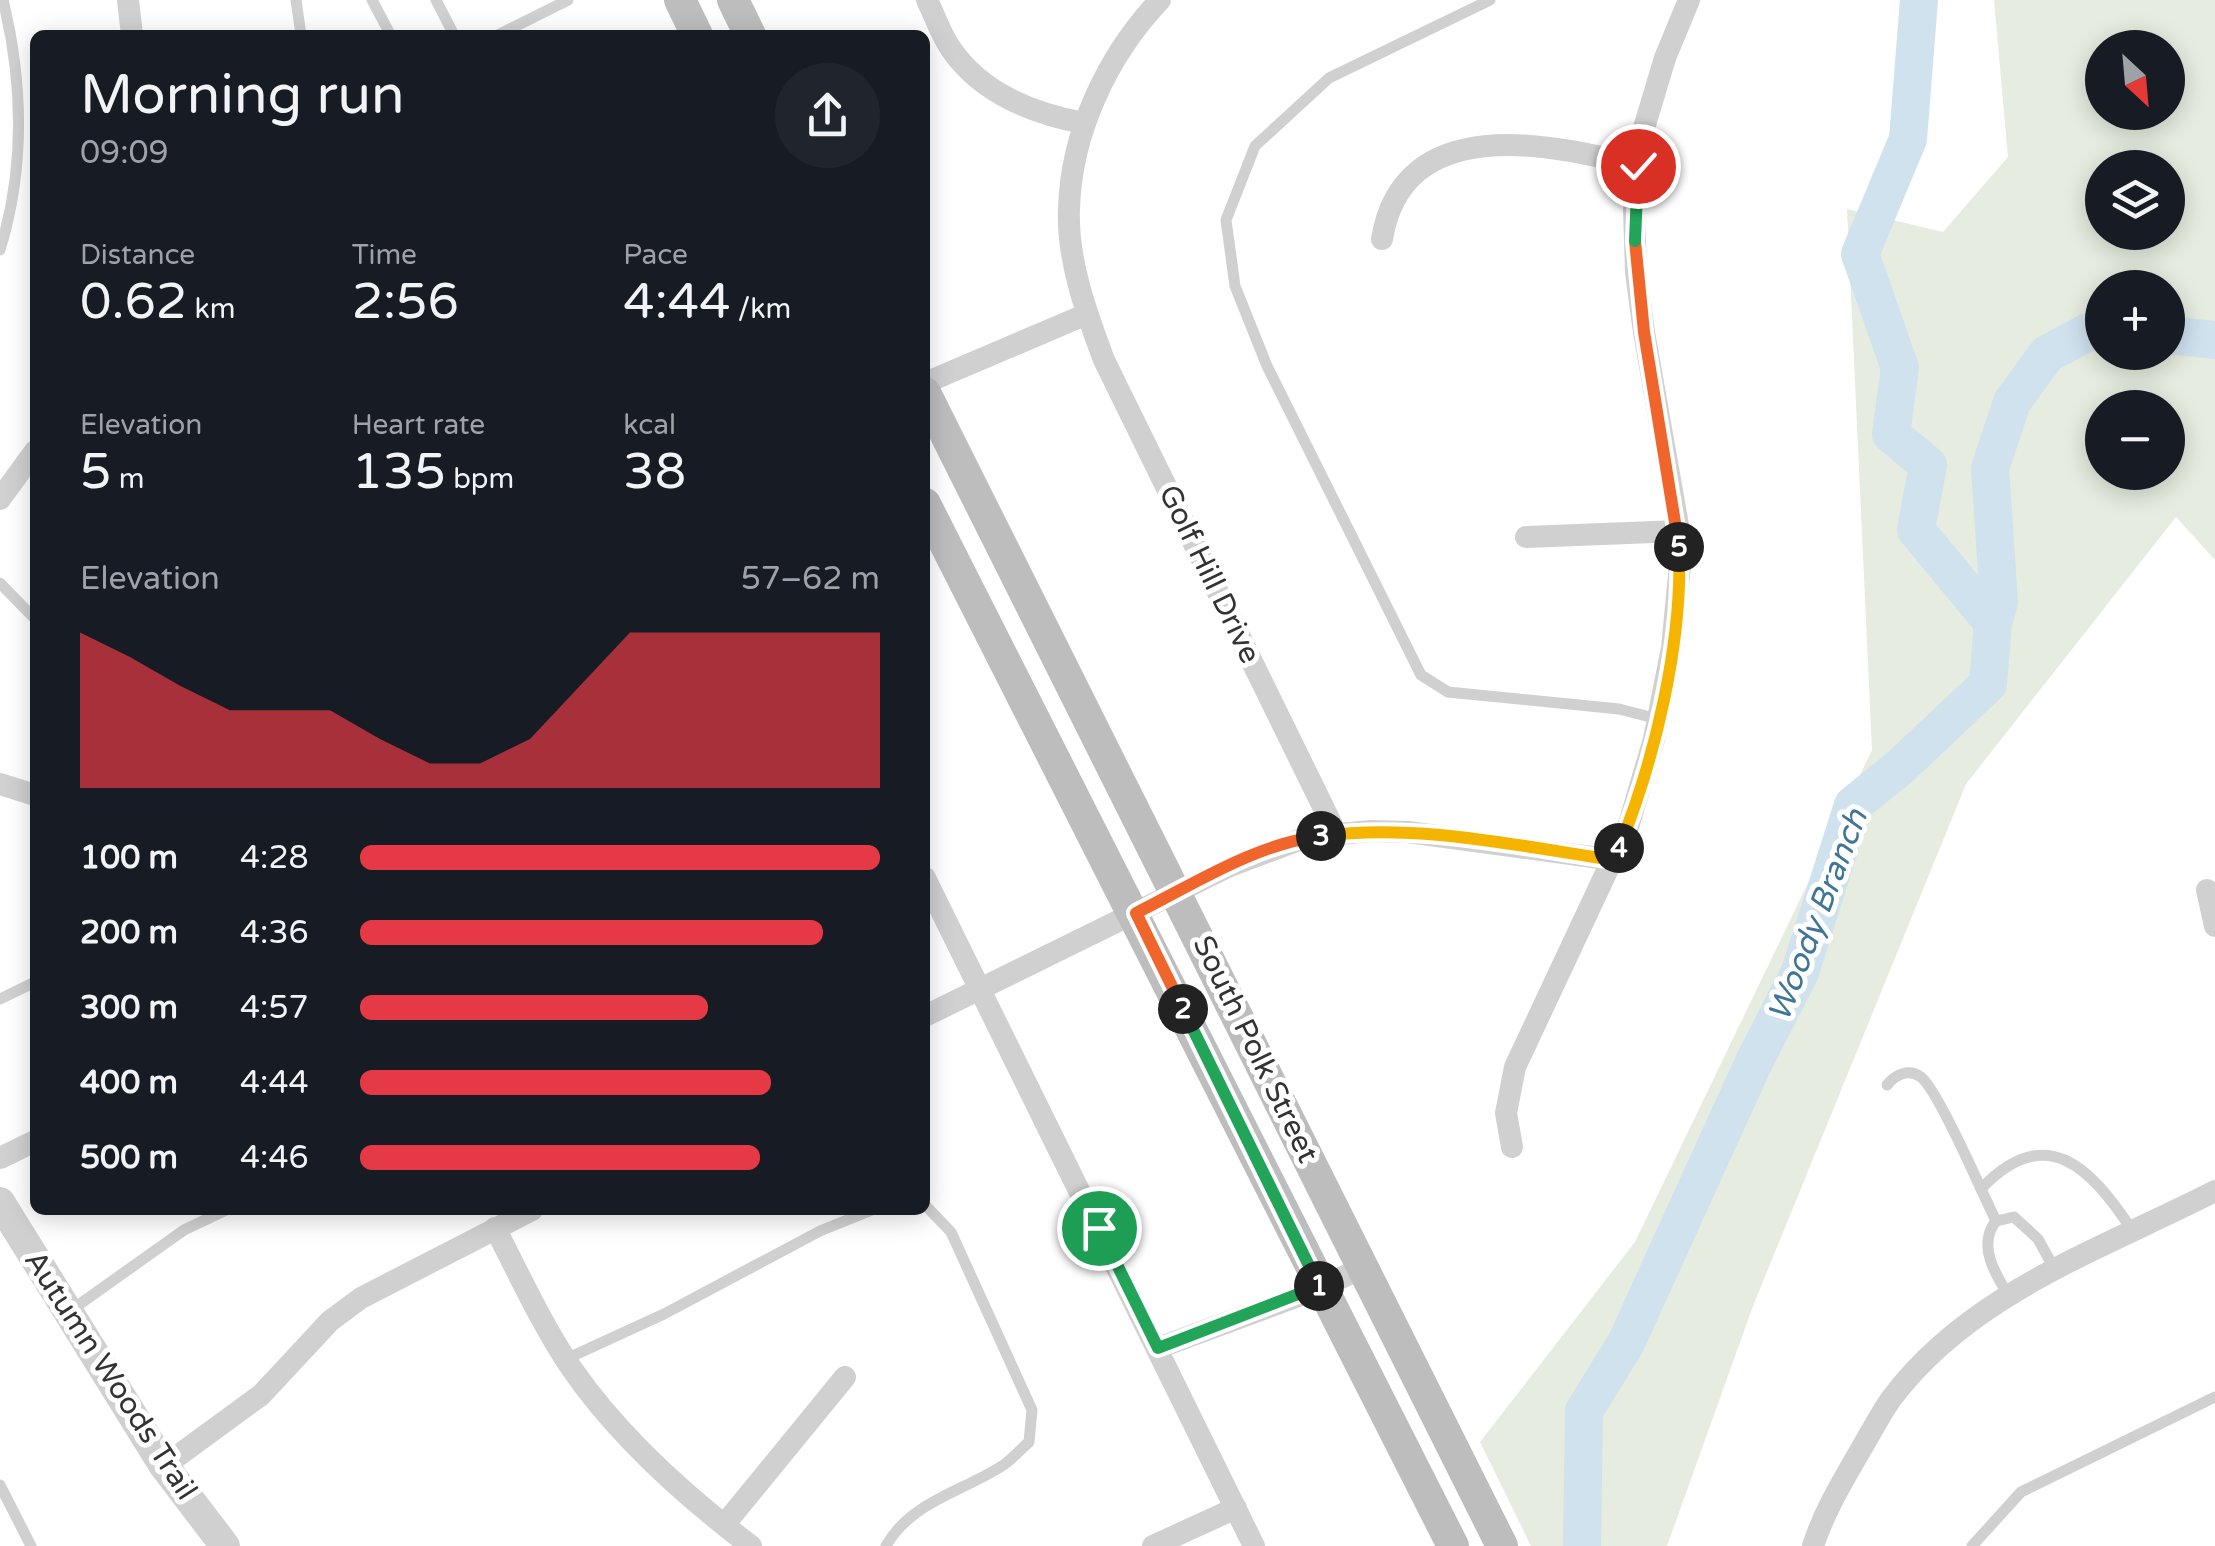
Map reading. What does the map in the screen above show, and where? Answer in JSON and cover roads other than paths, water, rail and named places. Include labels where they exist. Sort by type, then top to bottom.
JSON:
[{"type":"main road","points":[[680,0],[695,30]]},
{"type":"main road","points":[[733,0],[748,30]]},
{"type":"main road","name":"South Polk Street","points":[[930,404],[1178,892],[1502,1546]]},
{"type":"main road","name":"South Polk Street","points":[[930,525],[1136,913],[1320,1288],[1453,1546]]},
{"type":"street","points":[[128,0],[131,30]]},
{"type":"street","points":[[927,0],[952,50],[997,93],[1020,106],[1084,123]]},
{"type":"street","name":"Golf Hill Drive","points":[[1160,0],[1121,47],[1084,123],[1069,210],[1078,280],[1104,360],[1336,834]]},
{"type":"street","points":[[1512,1147],[1506,1113],[1515,1067],[1629,824],[1658,718],[1676,608],[1678,531],[1636,272],[1634,210],[1644,128],[1665,58],[1689,0]]},
{"type":"street","points":[[1382,239],[1386,216],[1400,186],[1436,158],[1484,145],[1514,144],[1588,153],[1638,166]]},
{"type":"street","points":[[930,381],[1087,314]]},
{"type":"street","points":[[0,498],[30,458]]},
{"type":"street","points":[[1526,537],[1678,531]]},
{"type":"street","points":[[0,784],[30,793]]},
{"type":"street","points":[[930,1014],[1270,849],[1308,837],[1408,832],[1614,860]]},
{"type":"street","points":[[930,888],[1254,1546]]},
{"type":"street","points":[[2207,890],[2215,926]]},
{"type":"street","points":[[0,1158],[30,1143]]},
{"type":"street","points":[[1812,1546],[1835,1494],[1890,1400],[1944,1343],[2008,1296],[2215,1191]]},
{"type":"street","name":"Autumn Woods Trail","points":[[0,1202],[164,1466],[225,1546]]},
{"type":"street","points":[[164,1466],[261,1395],[330,1321],[361,1298],[522,1215]]},
{"type":"street","points":[[495,1228],[566,1358],[611,1418],[638,1448],[751,1546]]},
{"type":"street","points":[[1158,1348],[1320,1288],[1364,1267]]},
{"type":"street","points":[[724,1525],[845,1378]]},
{"type":"street","points":[[1153,1546],[1236,1508]]},
{"type":"lane","points":[[0,250],[9,219],[19,137],[19,94],[3,0]]},
{"type":"lane","points":[[296,0],[300,30]]},
{"type":"lane","points":[[372,0],[387,30]]},
{"type":"lane","points":[[436,0],[451,30]]},
{"type":"lane","points":[[508,30],[568,0]]},
{"type":"lane","points":[[1490,0],[1328,78],[1255,146],[1226,220],[1236,286],[1267,366],[1421,675],[1448,692],[1619,710],[1658,718]]},
{"type":"lane","points":[[0,583],[30,614]]},
{"type":"lane","points":[[0,999],[30,984]]},
{"type":"lane","points":[[1886,1085],[1894,1076],[1908,1072],[1921,1077],[1996,1221]]},
{"type":"lane","points":[[1980,1189],[1999,1169],[2017,1161],[2042,1153],[2063,1158],[2100,1184],[2132,1230]]},
{"type":"lane","points":[[886,1546],[924,1506],[1004,1464],[1029,1442],[1032,1410],[951,1232],[930,1210]]},
{"type":"lane","points":[[68,1312],[184,1230],[216,1215]]},
{"type":"lane","points":[[566,1358],[664,1314],[820,1231],[860,1215]]},
{"type":"lane","points":[[2008,1296],[1990,1259],[1986,1240],[1996,1221],[2014,1217],[2027,1227],[2056,1270]]},
{"type":"lane","points":[[1972,1546],[2021,1492],[2215,1397]]},
{"type":"lane","points":[[0,1485],[31,1546]]},
{"type":"waterway","name":"Woody Branch","points":[[1919,0],[1908,139],[1860,254],[1900,368],[1891,434],[1928,465],[1916,530],[1993,623]]},
{"type":"waterway","name":"Woody Branch","points":[[1582,1546],[1584,1411],[1626,1343],[1753,1064],[1800,972],[1853,805],[1899,768],[1988,684],[1993,623],[1999,602],[1990,468],[2012,402],[2047,354],[2085,334]]},
{"type":"waterway","points":[[2185,337],[2215,340]]}]
